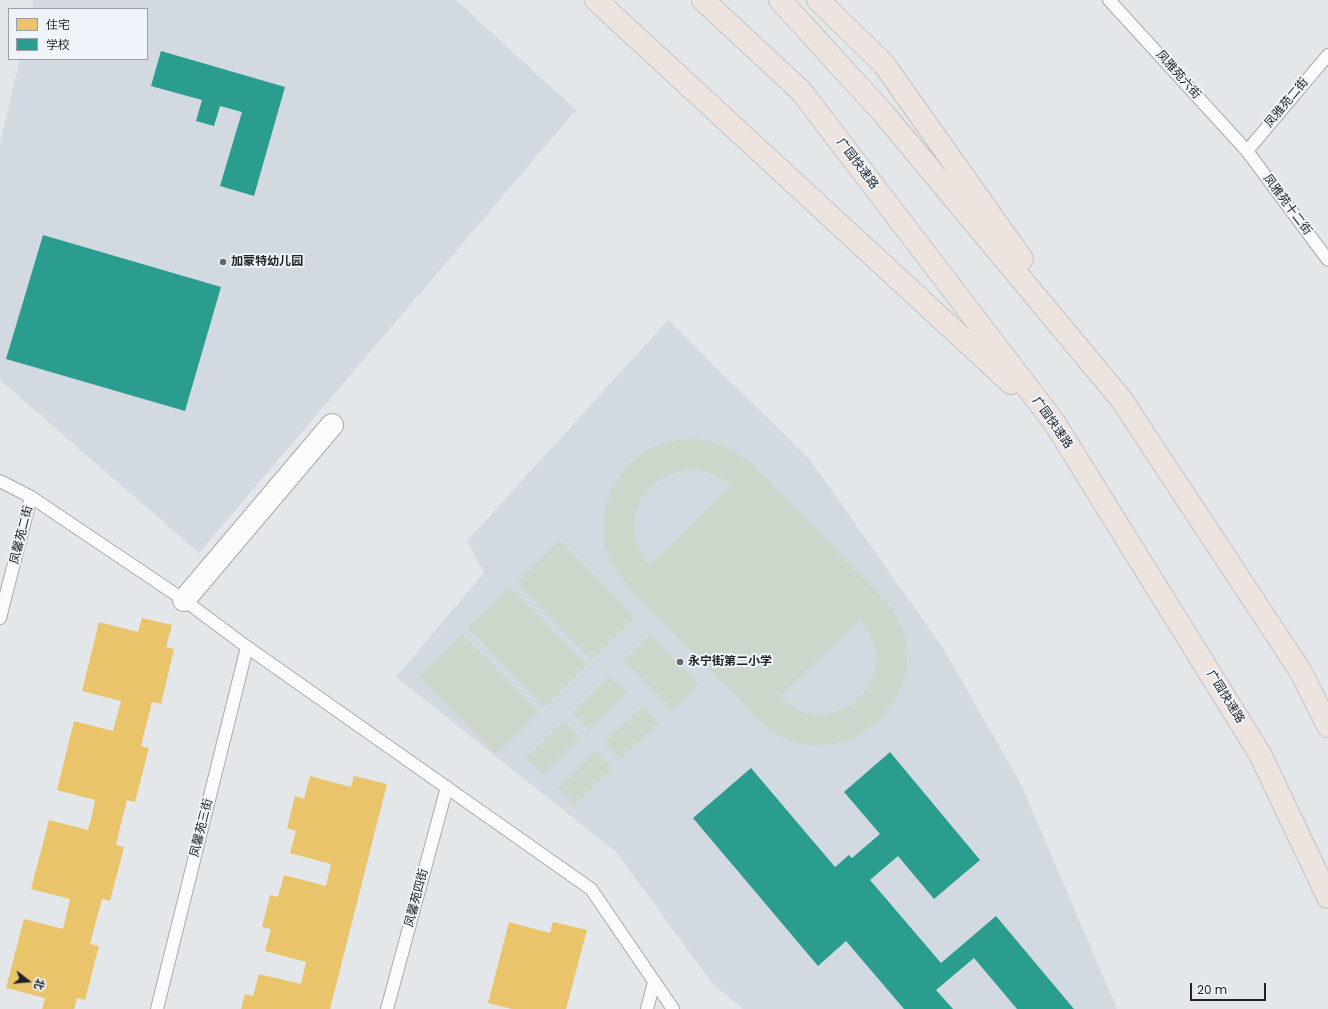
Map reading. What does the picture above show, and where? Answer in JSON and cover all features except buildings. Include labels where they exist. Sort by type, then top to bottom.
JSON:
[{"type":"highway","points":[[596,0],[1054,422]]},
{"type":"highway","name":"广园快速路","points":[[703,0],[800,91],[1054,422],[1260,754],[1328,898]]},
{"type":"highway","points":[[780,0],[884,114],[1121,399]]},
{"type":"highway","points":[[818,0],[883,63],[1121,399],[1301,672],[1328,726]]},
{"type":"street","points":[[184,600],[332,426]]},
{"type":"lane","name":"凤雅苑六街","points":[[1109,0],[1247,151]]},
{"type":"lane","name":"凤雅苑二街","points":[[1247,151],[1328,55]]},
{"type":"lane","name":"凤雅苑十二街","points":[[1247,151],[1328,260]]},
{"type":"lane","points":[[0,481],[31,497],[184,600],[247,647],[591,889],[673,1009]]},
{"type":"lane","name":"凤馨苑二街","points":[[0,618],[31,497]]},
{"type":"lane","name":"凤馨苑三街","points":[[157,1009],[247,647]]},
{"type":"lane","name":"凤馨苑四街","points":[[387,1009],[447,787]]},
{"type":"lane","points":[[647,1009],[654,982]]},
{"type":"shaded area","name":"加蒙特幼儿园","points":[[34,0],[456,0],[576,110],[199,553],[0,380],[0,144],[20,60],[148,60],[148,8],[32,8]]},
{"type":"shaded area","name":"永宁街第二小学","points":[[668,320],[810,460],[943,648],[1021,784],[1117,1009],[743,1009],[712,983],[616,852],[396,677],[484,573],[467,541]]},
{"type":"shaded area","points":[[692,438],[716,443],[737,453],[751,463],[883,598],[895,616],[904,636],[907,659],[903,681],[894,702],[880,719],[862,733],[841,742],[819,746],[796,742],[776,733],[759,720],[620,577],[606,548],[604,534],[606,506],[617,480],[636,458],[652,447],[663,443]],"holes":[[[691,469],[712,474],[731,486],[650,565],[640,549],[635,534],[635,518],[639,504],[646,491],[658,481],[673,473]],[[860,619],[871,637],[876,653],[875,671],[863,694],[842,710],[829,714],[816,715],[803,712],[779,698]]]},
{"type":"shaded area","points":[[559,540],[635,618],[592,660],[516,582]]},
{"type":"shaded area","points":[[510,587],[587,665],[544,707],[468,628]]},
{"type":"shaded area","points":[[462,634],[538,712],[496,754],[419,676]]},
{"type":"shaded area","points":[[650,635],[699,684],[672,710],[624,661]]},
{"type":"shaded area","points":[[610,676],[626,693],[589,730],[572,713]]},
{"type":"shaded area","points":[[642,706],[659,723],[621,759],[604,742]]},
{"type":"shaded area","points":[[564,721],[580,738],[543,775],[526,758]]},
{"type":"shaded area","points":[[596,751],[613,768],[575,805],[558,788]]},
{"type":"place","name":"加蒙特幼儿园","points":[[223,262]]},
{"type":"place","name":"永宁街第二小学","points":[[680,662]]}]
